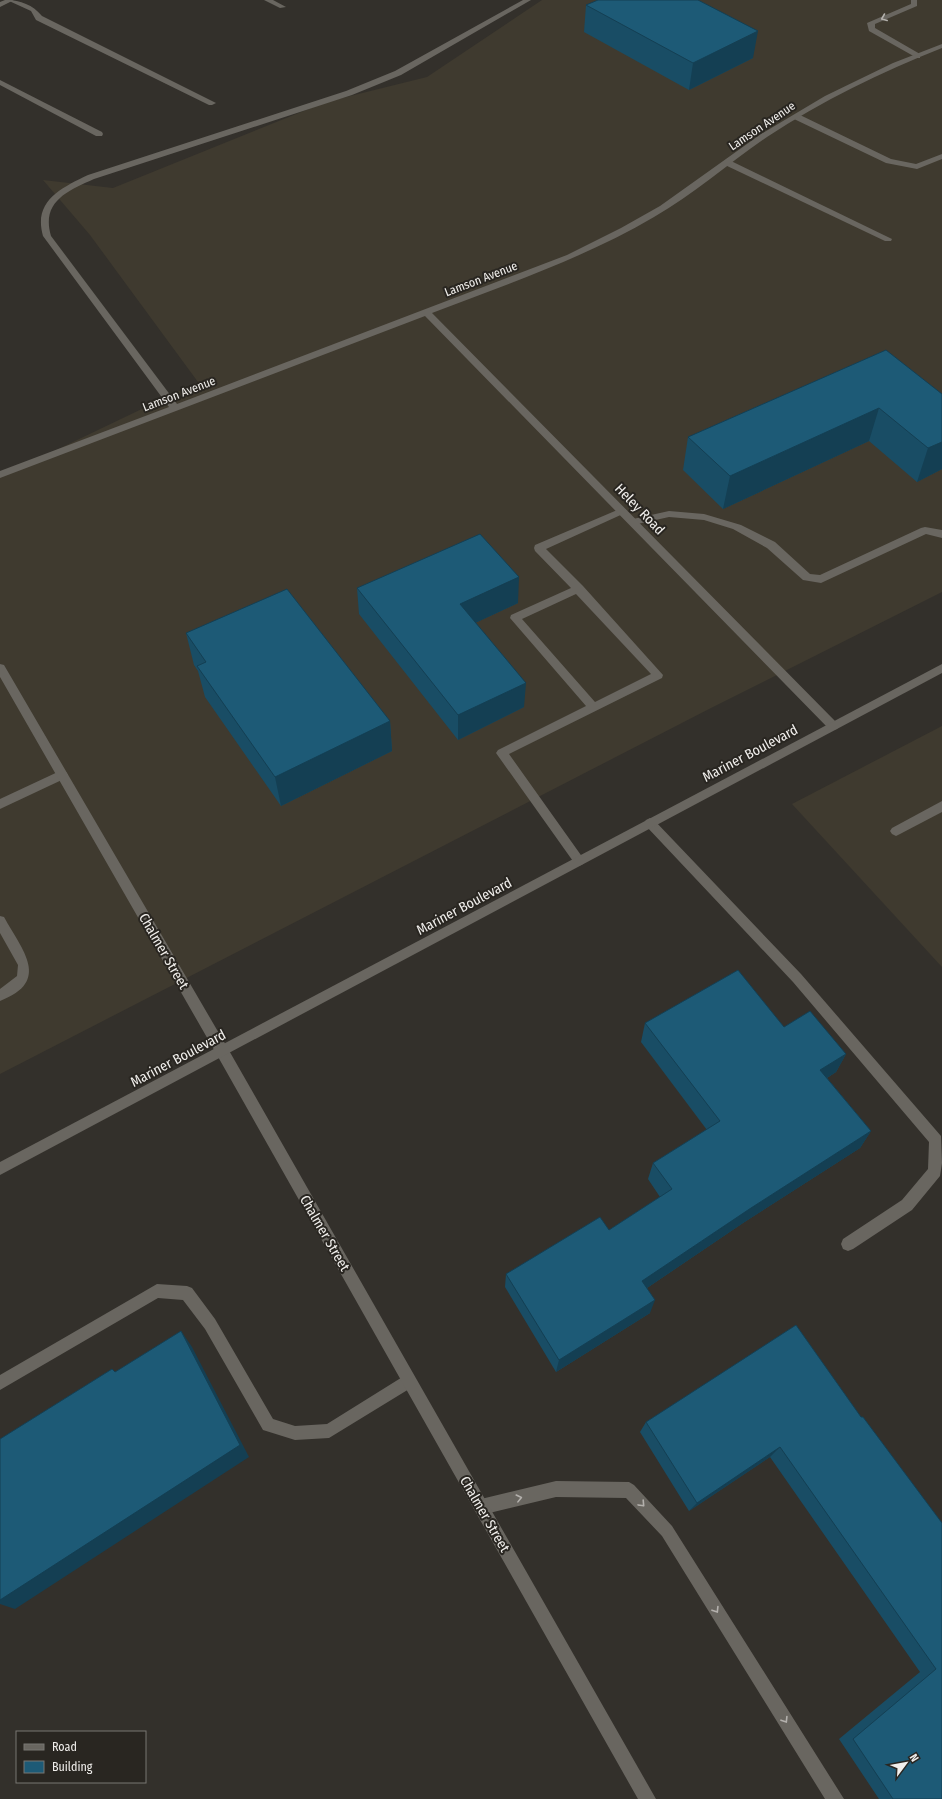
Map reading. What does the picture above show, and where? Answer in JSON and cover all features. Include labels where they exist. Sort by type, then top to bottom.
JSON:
[{"type":"street","points":[[0,5],[10,0],[33,10],[39,18],[212,103]]},
{"type":"street","points":[[266,0],[282,7]]},
{"type":"street","points":[[175,408],[47,236],[43,222],[47,208],[58,195],[91,176],[349,93],[398,72],[528,0]]},
{"type":"street","points":[[914,0],[915,5],[871,23],[872,29],[917,56]]},
{"type":"street","name":"Lamson Avenue","points":[[0,475],[556,263],[612,236],[663,208],[764,136],[818,104],[874,75],[942,46]]},
{"type":"street","points":[[0,82],[99,134]]},
{"type":"street","points":[[797,116],[889,161],[917,167],[942,156]]},
{"type":"street","points":[[728,163],[888,239]]},
{"type":"street","name":"Heley Road","points":[[427,312],[833,726]]},
{"type":"street","points":[[579,861],[502,753],[658,675],[539,548],[622,511]]},
{"type":"street","points":[[633,522],[669,514],[704,517],[737,527],[771,545],[807,577],[821,580],[925,530],[942,534]]},
{"type":"street","points":[[579,589],[515,618],[594,708]]},
{"type":"street","name":"Chalmer Street","points":[[0,668],[222,1051],[647,1799]]},
{"type":"street","name":"Mariner Boulevard","points":[[0,1169],[942,668]]},
{"type":"street","points":[[0,804],[62,775]]},
{"type":"street","points":[[896,831],[942,806]]},
{"type":"street","points":[[650,823],[796,978],[936,1140],[935,1171],[907,1205],[848,1244]]},
{"type":"street","points":[[0,921],[24,965],[23,978],[11,989],[0,995]]},
{"type":"street","points":[[0,1383],[157,1291],[187,1293],[210,1324],[268,1425],[295,1433],[329,1431],[409,1381]]},
{"type":"street","points":[[481,1507],[556,1489],[629,1490],[667,1531],[835,1799]]},
{"type":"shaded area","points":[[542,0],[942,0],[942,592],[711,708],[0,1074],[0,477],[198,382],[90,235],[43,180],[113,188],[326,102],[427,77]]},
{"type":"shaded area","points":[[942,726],[942,967],[792,804]]},
{"type":"building","points":[[598,0],[698,0],[758,31],[693,63],[586,5]]},
{"type":"building","points":[[886,350],[942,394],[942,442],[928,448],[879,408],[730,476],[688,437]]},
{"type":"building","points":[[480,534],[519,577],[460,604],[526,683],[458,715],[357,588]]},
{"type":"building","points":[[287,589],[390,721],[275,777],[197,666],[206,662],[186,633]]},
{"type":"building","points":[[738,970],[784,1027],[810,1011],[846,1054],[820,1070],[871,1131],[751,1208],[642,1281],[655,1300],[559,1360],[506,1274],[600,1217],[609,1230],[672,1189],[653,1163],[720,1121],[645,1023]]},
{"type":"building","points":[[796,1325],[861,1417],[863,1417],[942,1523],[942,1799],[893,1799],[853,1739],[936,1669],[780,1447],[697,1503],[646,1422]]},
{"type":"building","points":[[181,1331],[240,1445],[0,1600],[0,1439],[112,1369],[115,1372]]}]
